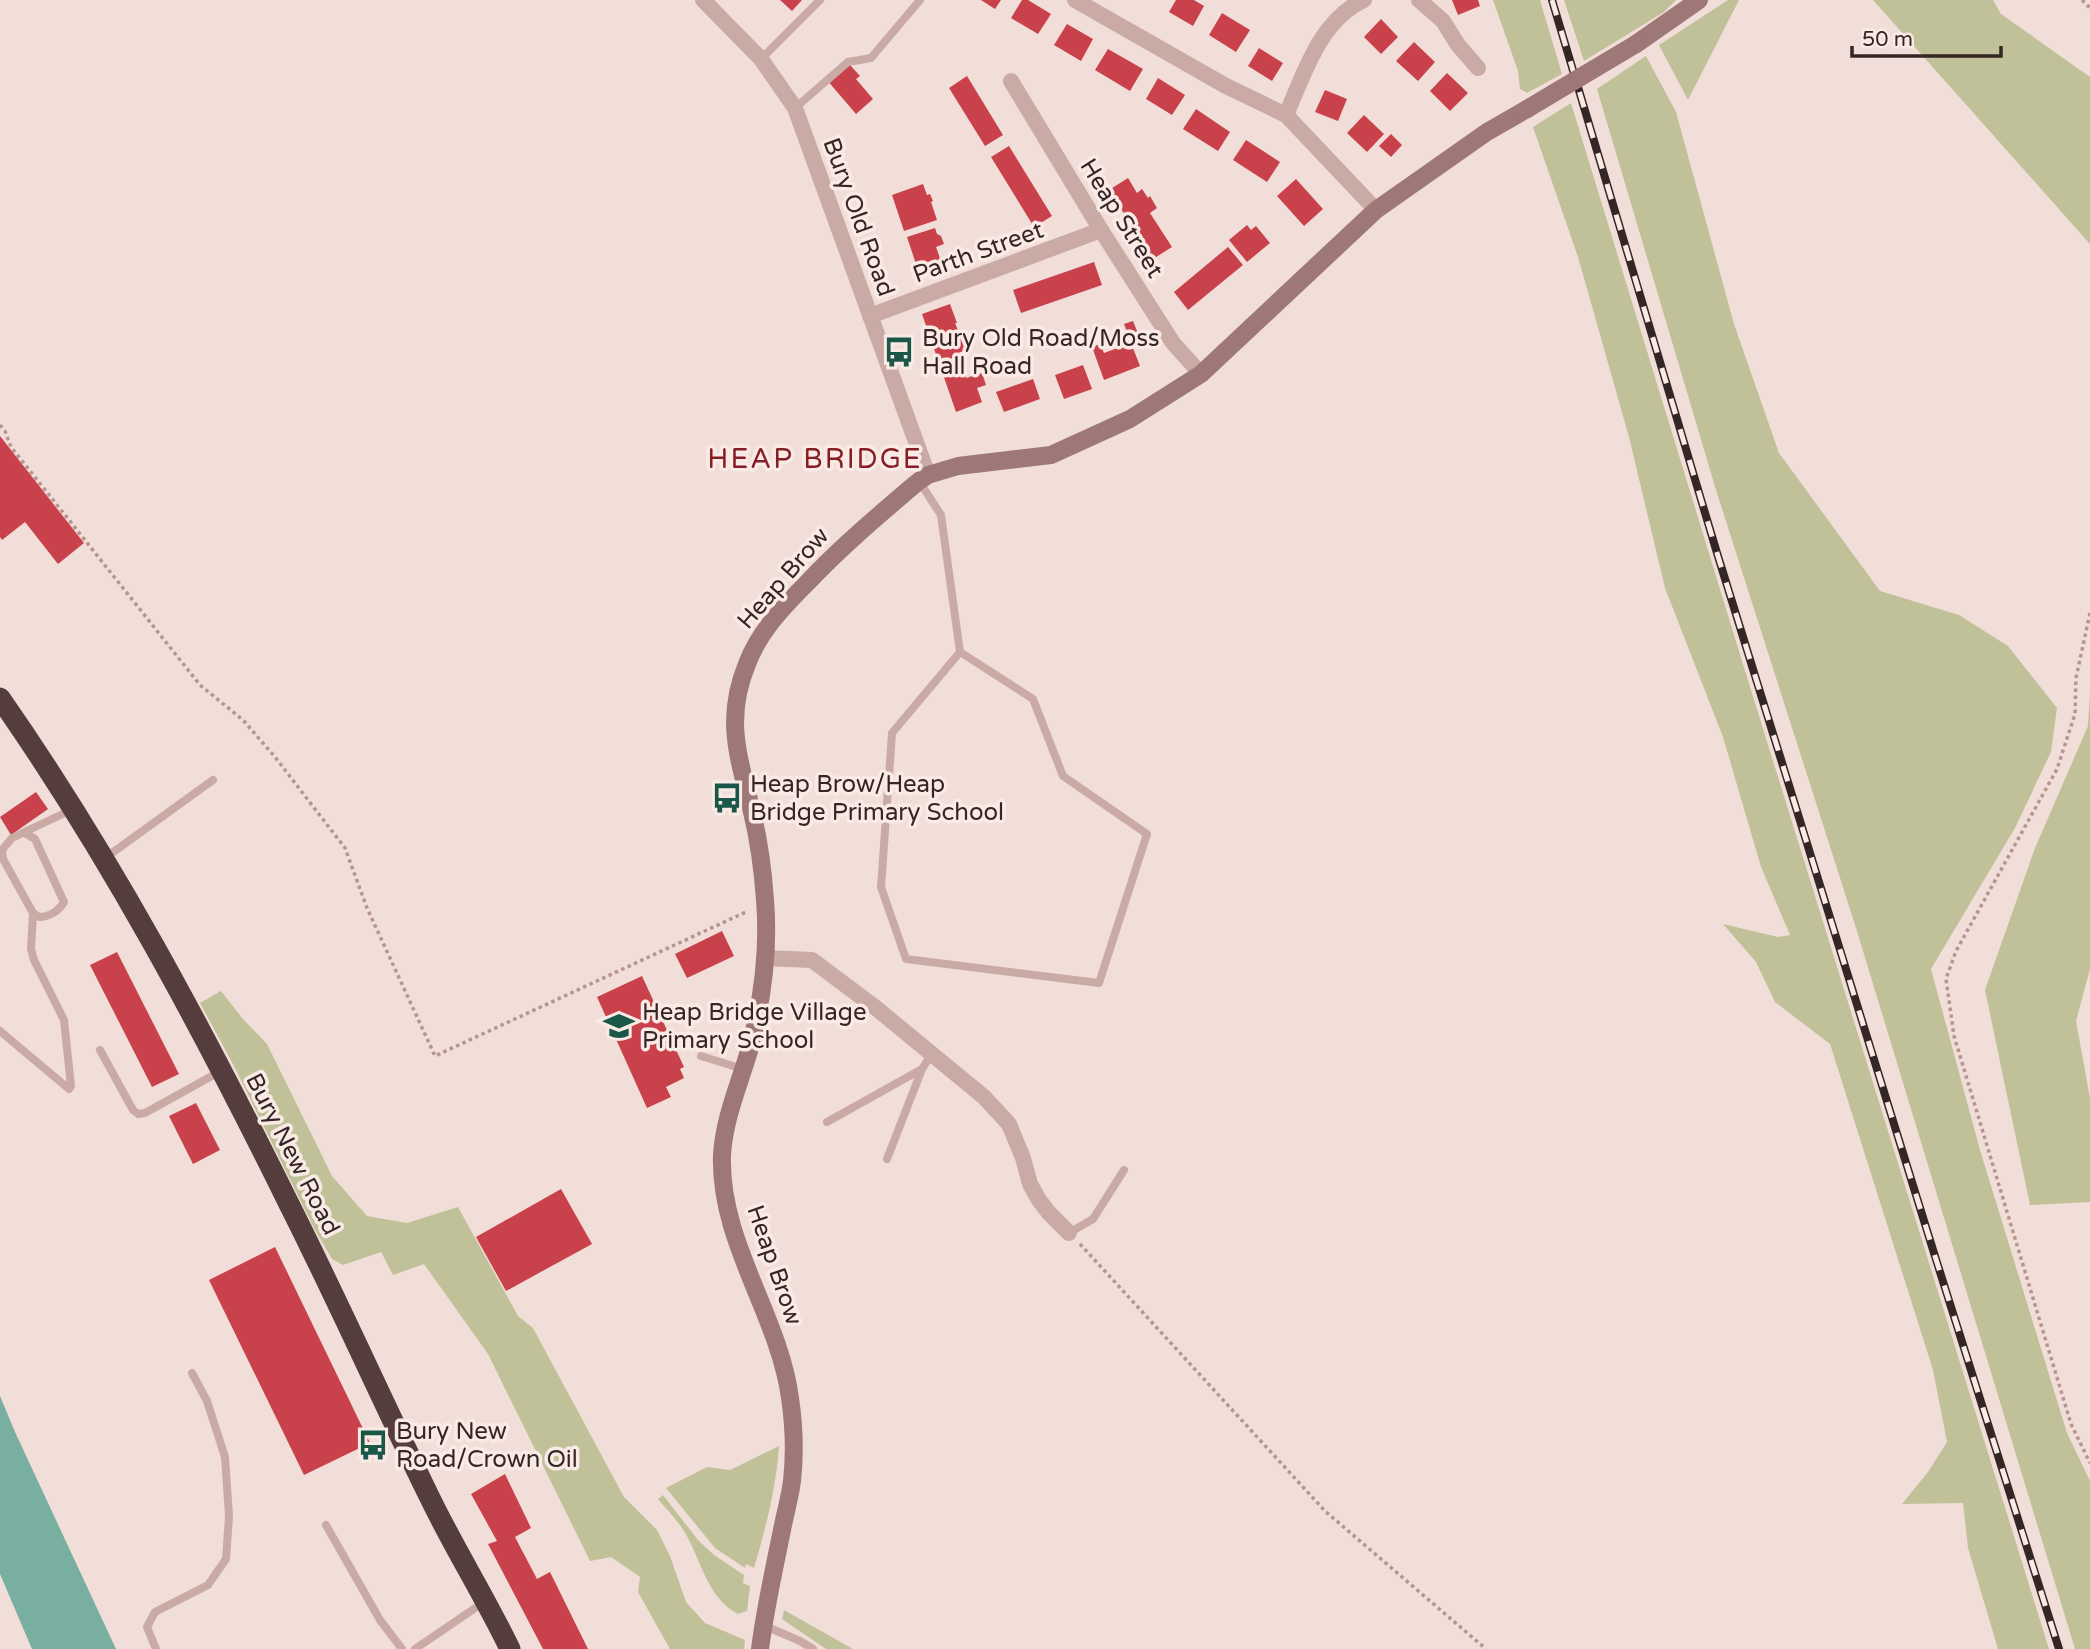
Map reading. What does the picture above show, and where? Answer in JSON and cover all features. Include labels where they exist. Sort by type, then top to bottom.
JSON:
[{"type":"highway","name":"Bury New Road","points":[[0,698],[105,858],[221,1070],[289,1203],[430,1499],[510,1649]]},
{"type":"street","name":"Bury Old Road","points":[[703,0],[761,59],[795,108],[870,316],[924,478]]},
{"type":"street","points":[[1075,0],[1226,86],[1286,115],[1376,210]]},
{"type":"street","points":[[1286,115],[1316,48],[1341,16],[1364,0]]},
{"type":"street","points":[[1419,0],[1443,21],[1458,45],[1478,68]]},
{"type":"street","points":[[924,478],[958,466],[1051,456],[1130,419],[1201,374],[1376,210],[1487,132],[1636,44],[1699,0]]},
{"type":"street","name":"Heap Street","points":[[1011,81],[1174,344],[1201,374]]},
{"type":"street","name":"Parth Street","points":[[870,316],[1101,230]]},
{"type":"street","name":"Heap Brow","points":[[760,1649],[792,1482],[794,1450],[790,1397],[780,1354],[730,1221],[722,1155],[729,1110],[749,1050],[760,1001],[766,903],[753,815],[735,743],[734,721],[739,686],[746,664],[755,645],[787,603],[845,543],[924,478]]},
{"type":"street","points":[[764,958],[812,960],[876,1008],[984,1097],[1009,1124],[1030,1184],[1049,1213],[1069,1233]]},
{"type":"lane","points":[[761,59],[820,0]]},
{"type":"lane","points":[[795,108],[848,62],[871,58],[920,0]]},
{"type":"lane","points":[[924,478],[941,516],[960,652],[892,733],[881,887],[906,959],[1099,983],[1147,834],[1063,776],[1032,699],[960,652]]},
{"type":"lane","points":[[105,858],[213,780]]},
{"type":"lane","points":[[25,833],[35,839],[64,902],[61,908],[49,916],[38,917],[33,913],[3,859],[2,850],[12,838],[73,808]]},
{"type":"lane","points":[[0,1031],[69,1089],[64,1020],[32,954],[33,913]]},
{"type":"lane","points":[[100,1050],[133,1110],[138,1114],[145,1113],[221,1070]]},
{"type":"lane","points":[[887,1159],[922,1069],[932,1053]]},
{"type":"lane","points":[[701,1056],[743,1069]]},
{"type":"lane","points":[[827,1122],[922,1069]]},
{"type":"lane","points":[[1069,1233],[1093,1219],[1124,1170]]},
{"type":"lane","points":[[156,1649],[147,1627],[155,1612],[208,1585],[226,1559],[229,1516],[225,1457],[207,1401],[192,1373]]},
{"type":"lane","points":[[326,1525],[380,1620],[402,1649]]},
{"type":"lane","points":[[415,1649],[486,1601]]},
{"type":"lane","points":[[763,1625],[813,1649]]},
{"type":"path","points":[[2082,0],[2090,8]]},
{"type":"path","points":[[0,425],[11,447],[200,685],[243,720],[345,848],[367,908],[435,1056],[766,903]]},
{"type":"path","points":[[2090,613],[2076,678],[2075,714],[2057,769],[1956,951],[1946,979],[1954,1036],[2071,1424],[2090,1462]]},
{"type":"path","points":[[1069,1233],[1325,1511],[1486,1649]]},
{"type":"green space","points":[[1493,0],[1540,0],[1562,74],[1527,93],[1520,89],[1518,71]]},
{"type":"green space","points":[[1564,0],[1676,0],[1664,12],[1584,61]]},
{"type":"green space","points":[[1728,0],[1739,0],[1688,100],[1659,45]]},
{"type":"green space","points":[[1873,0],[1993,0],[2001,14],[2090,77],[2090,244]]},
{"type":"green space","points":[[1646,56],[1676,112],[1734,324],[1779,453],[1880,591],[1959,615],[2008,646],[2057,708],[2051,752],[2015,828],[1931,969],[1980,1150],[2067,1433],[2090,1481],[2090,1649],[2075,1649],[1856,928],[1716,490],[1597,89]]},
{"type":"green space","points":[[1571,103],[2049,1649],[1998,1649],[1968,1548],[1963,1503],[1902,1504],[1928,1472],[1947,1442],[1933,1370],[1830,1044],[1775,1002],[1756,962],[1723,924],[1778,937],[1790,935],[1761,867],[1723,737],[1665,588],[1629,437],[1578,257],[1533,127]]},
{"type":"green space","points":[[2090,692],[2090,969],[2076,1021],[2090,1098],[2090,1202],[2030,1205],[1985,990],[2035,848],[2088,726]]},
{"type":"green space","points":[[221,991],[267,1044],[332,1176],[367,1216],[407,1223],[458,1207],[518,1316],[533,1328],[624,1497],[657,1530],[670,1556],[686,1602],[705,1623],[745,1640],[744,1649],[670,1649],[638,1592],[640,1577],[611,1557],[590,1561],[488,1354],[424,1264],[393,1275],[381,1252],[343,1265],[332,1259],[200,1003]]},
{"type":"green space","points":[[779,1446],[773,1492],[754,1568],[746,1564],[745,1568],[715,1548],[666,1488],[707,1467],[730,1470]]},
{"type":"green space","points":[[663,1495],[698,1540],[714,1555],[744,1575],[743,1583],[750,1586],[747,1611],[738,1614],[720,1600],[707,1580],[685,1533],[658,1499]]},
{"type":"green space","points":[[784,1610],[853,1649],[826,1649],[782,1619]]},
{"type":"water","points":[[0,1396],[116,1649],[32,1649],[0,1574]]},
{"type":"building","points":[[780,0],[802,0],[792,11]]},
{"type":"building","points":[[981,0],[1001,0],[995,9]]},
{"type":"building","points":[[1022,0],[1028,0],[1051,14],[1038,34],[1011,18]]},
{"type":"building","points":[[1176,0],[1194,0],[1204,6],[1193,26],[1169,12]]},
{"type":"building","points":[[1452,0],[1478,0],[1480,6],[1458,15]]},
{"type":"building","points":[[1222,13],[1250,30],[1236,52],[1209,35]]},
{"type":"building","points":[[1381,19],[1398,37],[1381,54],[1364,37]]},
{"type":"building","points":[[1067,24],[1093,39],[1081,61],[1054,45]]},
{"type":"building","points":[[1414,42],[1435,62],[1418,81],[1396,61]]},
{"type":"building","points":[[1259,48],[1283,63],[1272,81],[1248,66]]},
{"type":"building","points":[[1108,49],[1143,69],[1130,91],[1095,70]]},
{"type":"building","points":[[850,65],[860,76],[856,79],[873,99],[856,114],[827,80]]},
{"type":"building","points":[[1447,73],[1468,93],[1450,111],[1430,91]]},
{"type":"building","points":[[967,76],[1003,135],[985,146],[949,88]]},
{"type":"building","points":[[1158,78],[1185,95],[1172,115],[1146,99]]},
{"type":"building","points":[[1325,90],[1347,99],[1338,121],[1315,112]]},
{"type":"building","points":[[1196,109],[1230,132],[1218,151],[1183,129]]},
{"type":"building","points":[[1364,115],[1384,134],[1367,152],[1347,133]]},
{"type":"building","points":[[1391,134],[1402,145],[1391,157],[1379,146]]},
{"type":"building","points":[[1246,140],[1280,162],[1267,182],[1233,160]]},
{"type":"building","points":[[1009,146],[1052,216],[1034,227],[991,157]]},
{"type":"building","points":[[1128,178],[1137,193],[1142,189],[1148,198],[1150,196],[1157,208],[1150,213],[1172,247],[1153,259],[1109,190]]},
{"type":"building","points":[[1296,179],[1323,209],[1304,226],[1277,196]]},
{"type":"building","points":[[923,184],[927,195],[930,194],[933,201],[931,202],[937,220],[904,231],[892,195]]},
{"type":"building","points":[[1247,225],[1251,230],[1256,226],[1270,243],[1247,262],[1229,240]]},
{"type":"building","points":[[935,228],[944,244],[936,247],[942,264],[919,273],[907,237]]},
{"type":"building","points":[[1228,247],[1243,265],[1188,310],[1174,292]]},
{"type":"building","points":[[1094,262],[1102,285],[1021,313],[1013,290]]},
{"type":"building","points":[[950,304],[966,350],[958,353],[966,378],[982,373],[986,385],[977,388],[982,402],[956,412],[922,314]]},
{"type":"building","points":[[1133,321],[1139,336],[1130,339],[1124,324]]},
{"type":"building","points":[[1131,343],[1140,366],[1104,380],[1092,347],[1100,344],[1104,353]]},
{"type":"building","points":[[1083,365],[1092,389],[1064,399],[1055,375]]},
{"type":"building","points":[[1033,379],[1040,399],[1004,412],[996,392]]},
{"type":"building","points":[[0,436],[84,543],[58,564],[25,522],[2,540],[0,537]]},
{"type":"building","points":[[36,792],[48,809],[11,835],[0,817]]},
{"type":"building","points":[[722,931],[734,956],[687,978],[675,954]]},
{"type":"building","points":[[117,952],[179,1074],[152,1087],[90,965]]},
{"type":"building","points":[[642,976],[684,1067],[680,1069],[684,1078],[666,1087],[671,1097],[647,1108],[597,997]]},
{"type":"building","points":[[196,1103],[220,1150],[193,1164],[169,1116]]},
{"type":"building","points":[[561,1189],[592,1244],[506,1291],[476,1237]]},
{"type":"building","points":[[275,1247],[370,1443],[304,1475],[209,1280]]},
{"type":"building","points":[[505,1474],[531,1528],[515,1537],[537,1579],[550,1572],[588,1649],[543,1649],[488,1544],[497,1541],[471,1494]]},
{"type":"railway","points":[[1552,0],[1717,553],[2059,1649]]},
{"type":"place","name":"Bury Old Road/Moss Hall Road","points":[[899,352]]},
{"type":"place","name":"Heap Brow/Heap Bridge Primary School","points":[[727,798]]},
{"type":"place","name":"Heap Bridge Village Primary School","points":[[619,1026]]},
{"type":"place","name":"Bury New Road/Crown Oil","points":[[373,1445]]},
{"type":"district","name":"HEAP BRIDGE","points":[[815,458]]}]
